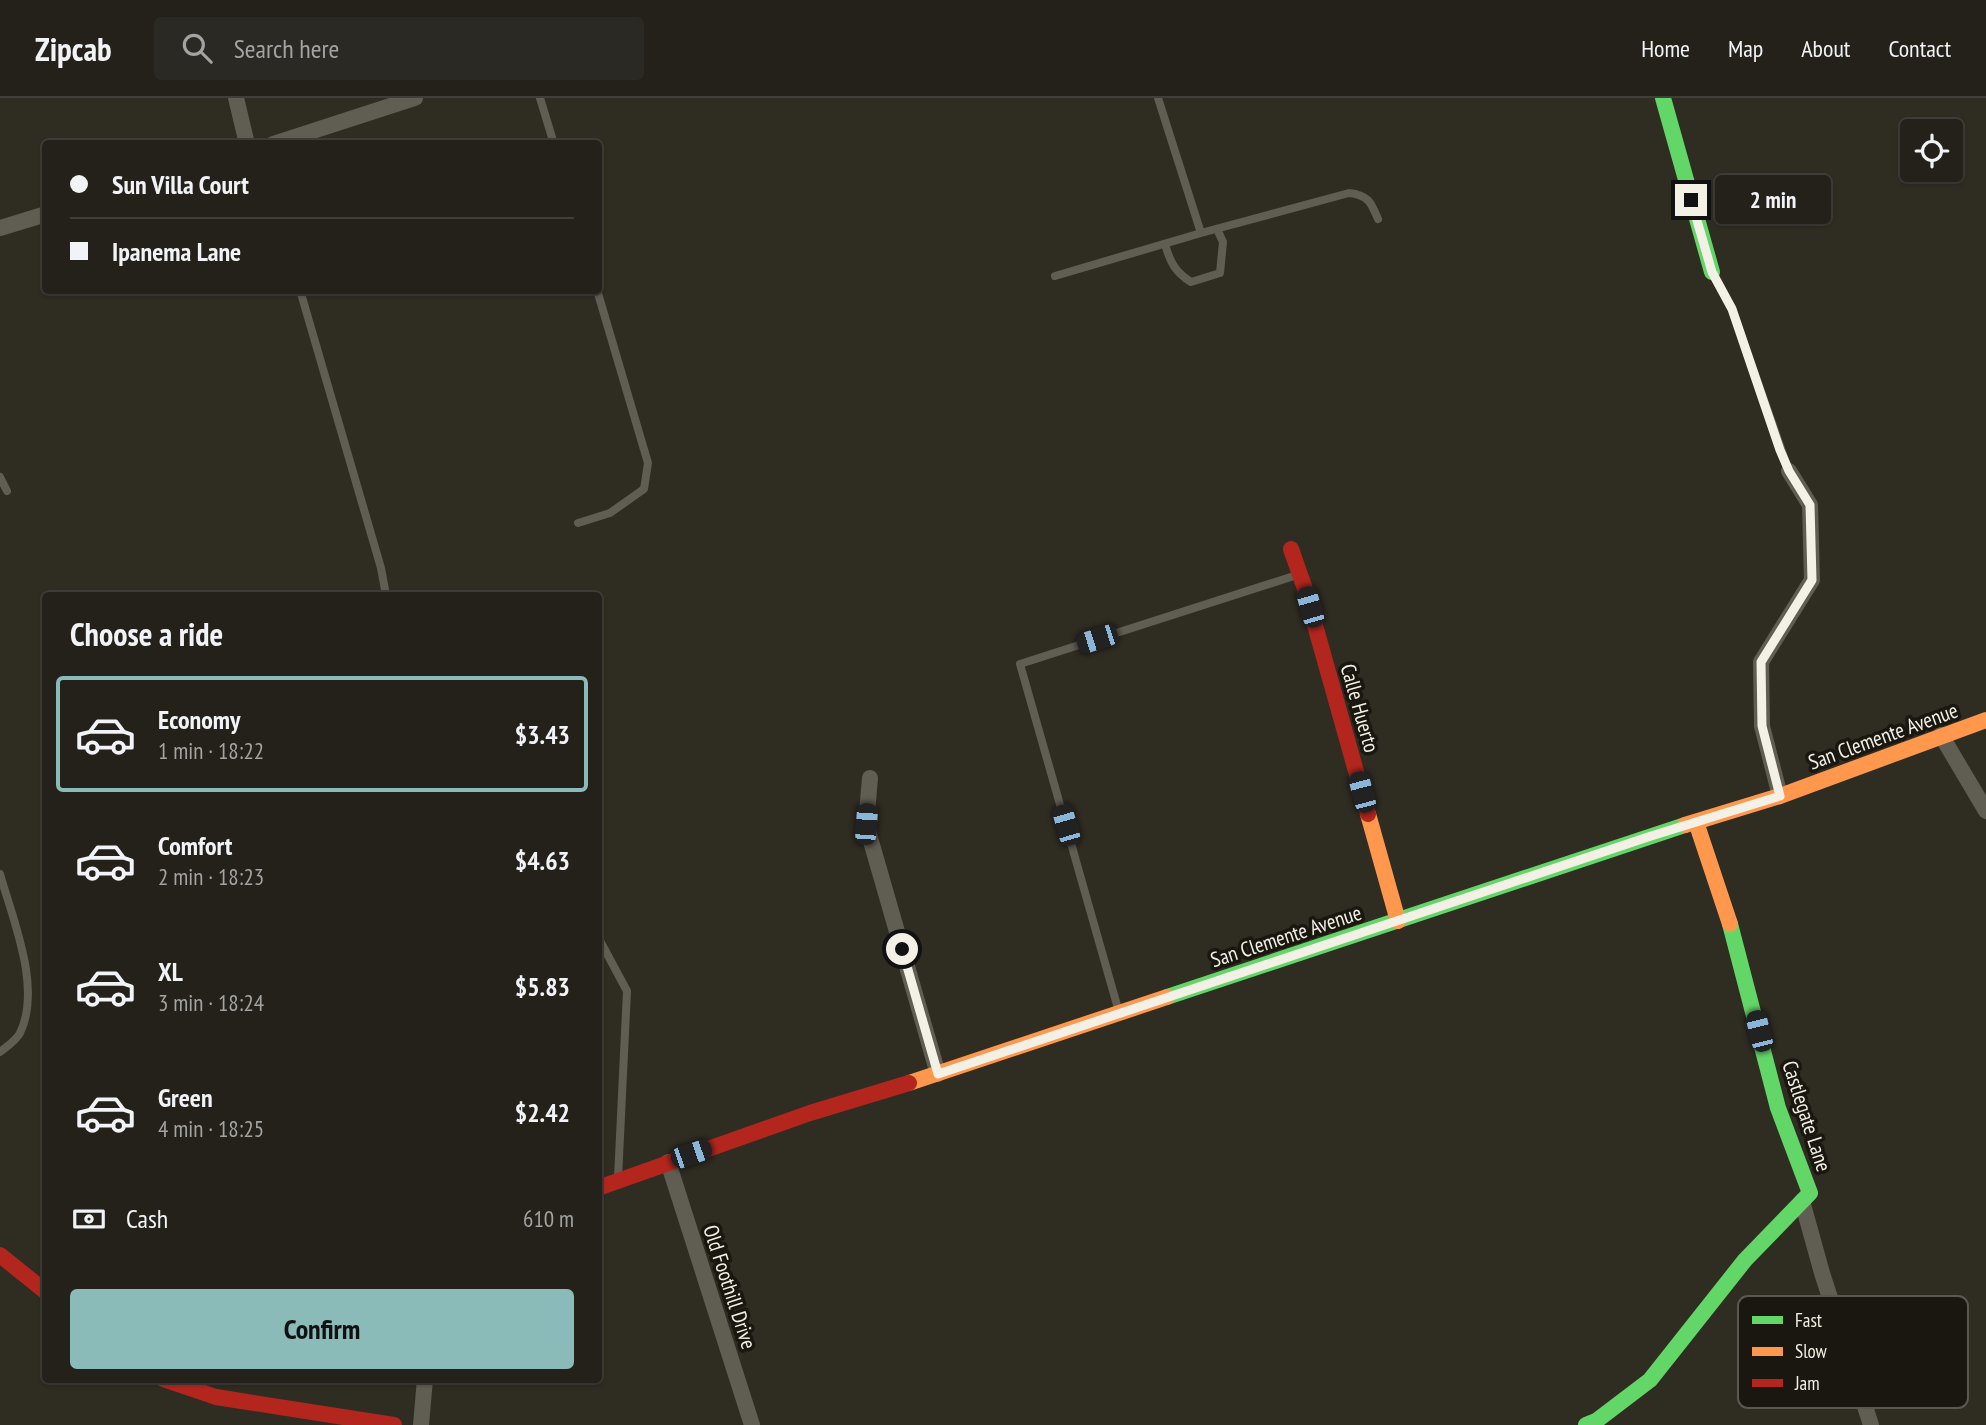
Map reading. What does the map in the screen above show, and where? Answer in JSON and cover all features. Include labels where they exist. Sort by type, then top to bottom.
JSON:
[{"type":"street","points":[[236,98],[246,140]]},
{"type":"street","points":[[284,140],[415,98]]},
{"type":"street","points":[[1663,98],[1712,272]]},
{"type":"street","points":[[0,228],[42,215]]},
{"type":"street","points":[[1780,796],[1762,726],[1761,662],[1812,580],[1810,505],[1789,471]]},
{"type":"street","name":"Calle Huerto","points":[[1291,549],[1398,921]]},
{"type":"street","name":"San Clemente Avenue","points":[[602,1187],[810,1113],[938,1074],[1780,796],[1986,720]]},
{"type":"street","points":[[1941,735],[1986,811]]},
{"type":"street","points":[[870,778],[866,824],[938,1074]]},
{"type":"street","name":"Castlegate Lane","points":[[1586,1425],[1596,1421],[1650,1380],[1745,1260],[1810,1193],[1778,1108],[1740,954],[1696,822]]},
{"type":"street","name":"Old Foothill Drive","points":[[668,1162],[752,1425]]},
{"type":"street","points":[[1802,1201],[1829,1296]]},
{"type":"street","points":[[0,1255],[42,1289]]},
{"type":"street","points":[[175,1383],[216,1396],[394,1425]]},
{"type":"street","points":[[421,1425],[425,1383]]},
{"type":"street","points":[[1866,1408],[1871,1425]]},
{"type":"lane","points":[[540,98],[553,140]]},
{"type":"lane","points":[[1158,98],[1201,233]]},
{"type":"lane","points":[[1055,276],[1349,193],[1370,199],[1378,219]]},
{"type":"lane","points":[[1165,244],[1171,264],[1191,282],[1213,276],[1220,273],[1223,242],[1217,229]]},
{"type":"lane","points":[[1712,272],[1732,309],[1789,471]]},
{"type":"lane","points":[[301,294],[378,557],[385,592]]},
{"type":"lane","points":[[578,523],[610,513],[644,489],[648,463],[598,294]]},
{"type":"lane","points":[[0,477],[7,491]]},
{"type":"lane","points":[[1119,1013],[1020,664],[1300,574]]},
{"type":"lane","points":[[0,874],[25,965],[28,1008],[19,1036],[0,1052]]},
{"type":"lane","points":[[602,944],[627,991],[618,1181]]},
{"type":"traffic: fast","points":[[1663,98],[1712,272]]},
{"type":"traffic: fast","points":[[1167,997],[1685,825]]},
{"type":"traffic: fast","points":[[1586,1425],[1596,1421],[1650,1380],[1745,1260],[1810,1193],[1778,1108],[1730,924]]},
{"type":"traffic: slow","points":[[1685,825],[1780,796],[1986,720]]},
{"type":"traffic: slow","points":[[1368,814],[1398,921]]},
{"type":"traffic: slow","points":[[1696,822],[1730,924]]},
{"type":"traffic: slow","points":[[909,1083],[1167,997]]},
{"type":"traffic: jam","points":[[1291,549],[1304,586],[1368,814]]},
{"type":"traffic: jam","points":[[602,1187],[810,1113],[909,1083]]},
{"type":"traffic: jam","points":[[0,1255],[42,1289]]},
{"type":"traffic: jam","points":[[175,1383],[216,1397],[394,1425]]},
{"type":"route","points":[[902,949],[938,1074],[1651,836],[1780,796],[1762,726],[1761,662],[1812,580],[1810,505],[1789,471],[1780,450],[1732,309],[1712,272],[1691,200]]}]
